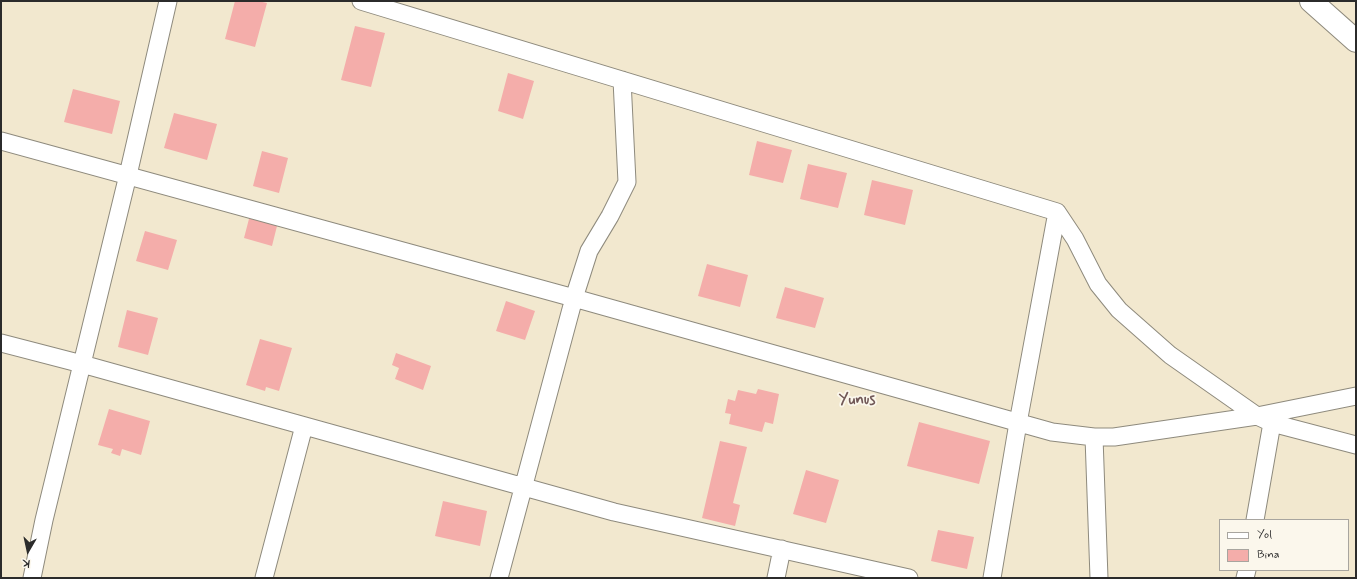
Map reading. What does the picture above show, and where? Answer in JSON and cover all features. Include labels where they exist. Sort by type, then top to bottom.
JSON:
[{"type":"street","points":[[32,578],[44,520],[128,175],[168,1]]},
{"type":"street","points":[[361,1],[1057,212],[1075,239],[1098,284],[1119,310],[1170,355],[1265,419],[1356,445]]},
{"type":"street","points":[[1311,1],[1356,41]]},
{"type":"street","points":[[499,578],[588,251],[610,216],[627,182],[622,80]]},
{"type":"street","points":[[1,141],[574,298],[1052,432],[1094,437],[1114,437],[1265,419],[1356,396]]},
{"type":"street","points":[[992,578],[1018,423],[1057,212]]},
{"type":"street","points":[[1,343],[82,364],[614,512],[909,578]]},
{"type":"street","points":[[1255,519],[1265,419]]},
{"type":"street","points":[[264,578],[304,426]]},
{"type":"street","points":[[1094,437],[1099,578]]},
{"type":"street","points":[[776,578],[782,549]]},
{"type":"building","points":[[235,1],[258,1],[267,3],[255,47],[225,39]]},
{"type":"building","points":[[355,26],[385,33],[371,87],[341,80]]},
{"type":"building","points":[[508,73],[534,81],[523,119],[498,111]]},
{"type":"building","points":[[73,89],[120,101],[112,134],[64,122]]},
{"type":"building","points":[[174,113],[217,124],[207,160],[164,148]]},
{"type":"building","points":[[757,141],[792,150],[783,183],[749,175]]},
{"type":"building","points":[[262,151],[288,158],[279,193],[253,186]]},
{"type":"building","points":[[808,164],[847,173],[838,208],[800,199]]},
{"type":"building","points":[[872,180],[913,190],[905,225],[864,215]]},
{"type":"building","points":[[250,215],[278,222],[272,246],[244,238]]},
{"type":"building","points":[[145,231],[177,240],[168,270],[136,261]]},
{"type":"building","points":[[707,264],[748,275],[740,307],[698,296]]},
{"type":"building","points":[[785,287],[824,298],[815,328],[776,318]]},
{"type":"building","points":[[506,301],[535,311],[525,340],[496,331]]},
{"type":"building","points":[[127,310],[158,318],[148,355],[118,347]]},
{"type":"building","points":[[260,339],[292,348],[279,391],[266,387],[265,391],[246,385]]},
{"type":"building","points":[[396,353],[431,366],[423,390],[395,379],[399,368],[392,365]]},
{"type":"building","points":[[758,389],[779,394],[773,424],[765,422],[762,432],[729,424],[731,414],[725,413],[728,399],[735,401],[738,390],[756,394]]},
{"type":"building","points":[[109,409],[150,421],[141,455],[122,449],[120,456],[111,453],[113,449],[98,445]]},
{"type":"building","points":[[919,422],[990,441],[979,484],[907,466]]},
{"type":"building","points":[[720,441],[747,447],[733,503],[740,505],[735,526],[702,518]]},
{"type":"building","points":[[806,470],[839,480],[826,523],[793,514]]},
{"type":"building","points":[[443,501],[487,511],[480,546],[435,536]]},
{"type":"building","points":[[938,530],[974,537],[967,569],[931,561]]},
{"type":"district","name":"Yunus","points":[[857,401]]}]
